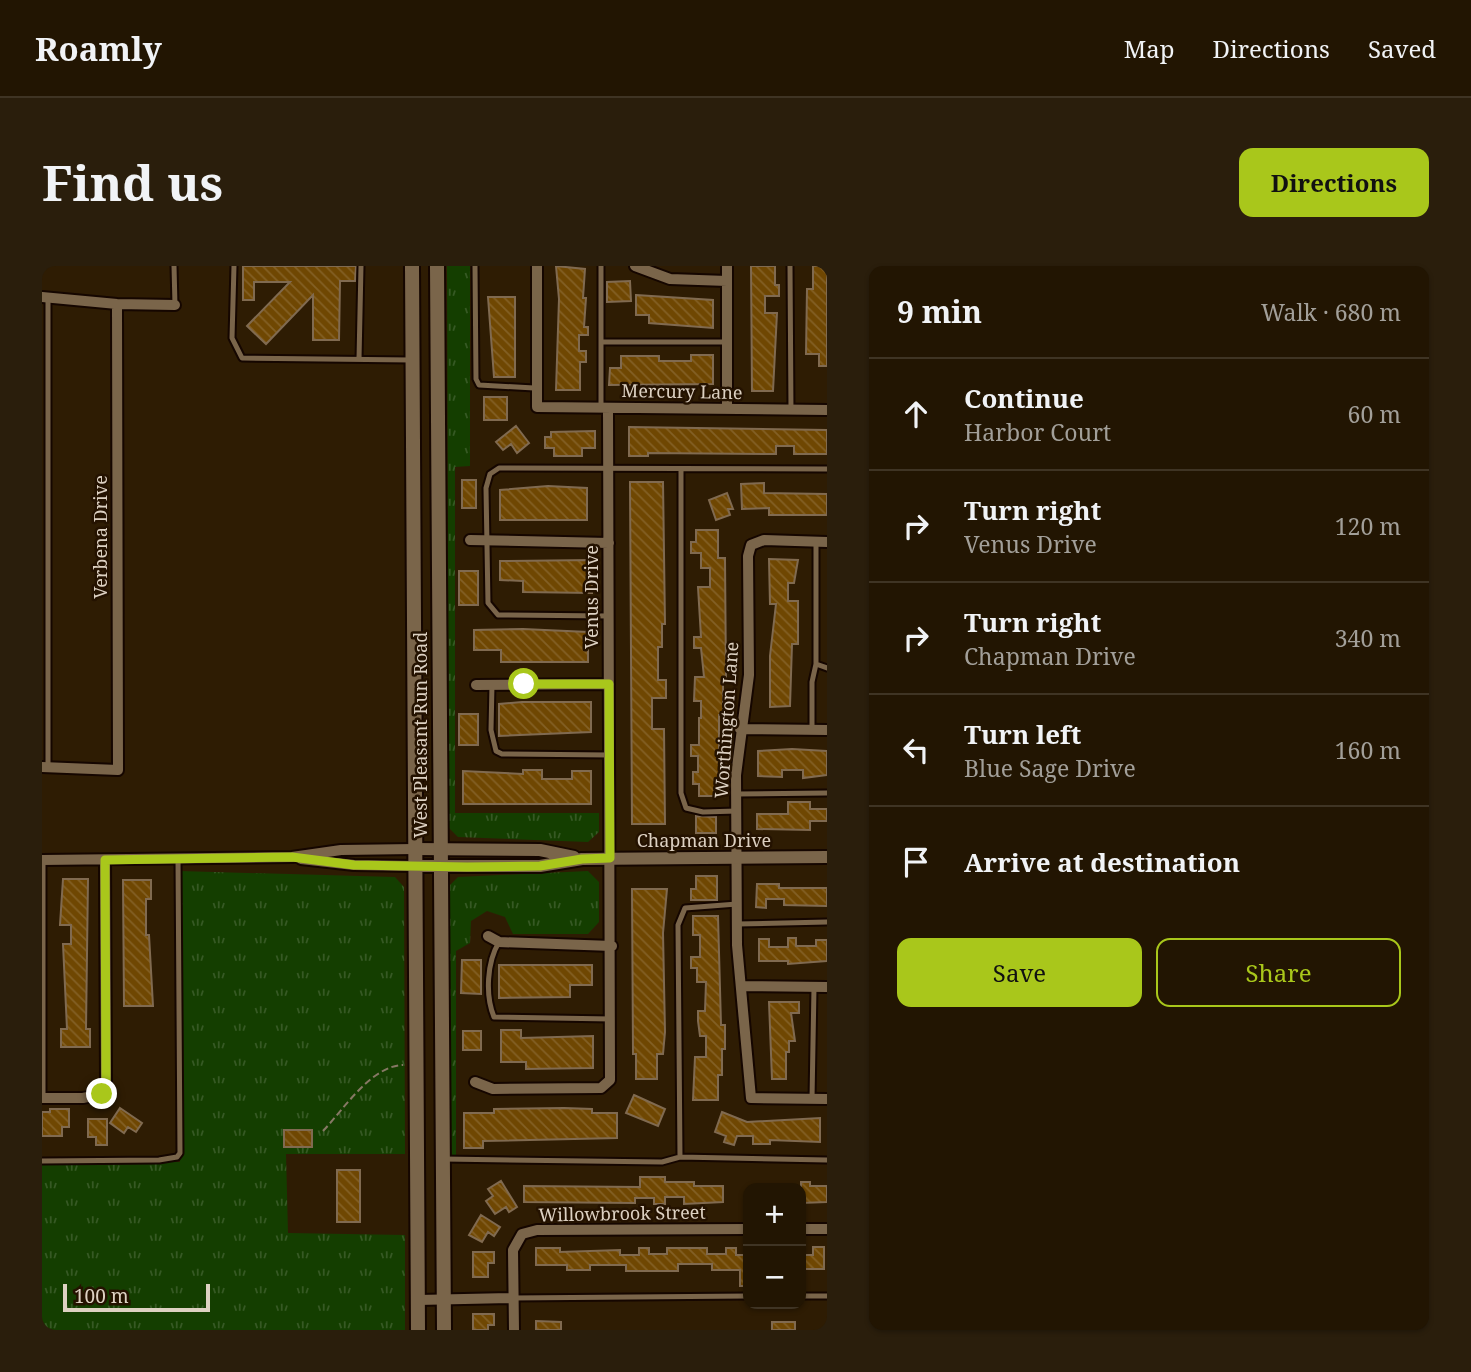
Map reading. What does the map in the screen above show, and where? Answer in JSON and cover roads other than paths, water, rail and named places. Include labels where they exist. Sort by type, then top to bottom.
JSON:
[{"type":"main road","name":"West Pleasant Run Road","points":[[412,266],[418,1330]]},
{"type":"main road","name":"West Pleasant Run Road","points":[[437,266],[444,1330]]},
{"type":"main road","points":[[414,666],[439,665]]},
{"type":"main road","points":[[415,1164],[442,1162]]},
{"type":"street","points":[[534,388],[537,266]]},
{"type":"street","points":[[635,266],[670,279],[727,281]]},
{"type":"street","points":[[727,266],[727,409]]},
{"type":"street","points":[[45,297],[117,304],[175,305]]},
{"type":"street","name":"Verbena Drive","points":[[45,767],[118,770],[117,304]]},
{"type":"street","name":"Mercury Lane","points":[[534,388],[537,407],[827,410]]},
{"type":"street","name":"Venus Drive","points":[[475,1082],[493,1090],[601,1088],[610,1080],[612,946],[608,470],[605,408]]},
{"type":"street","points":[[470,540],[608,543]]},
{"type":"street","name":"Worthington Lane","points":[[812,1099],[751,1097],[748,1089],[737,924],[737,794],[740,729],[749,675],[748,556],[751,545],[764,540],[822,542]]},
{"type":"street","points":[[476,685],[609,684]]},
{"type":"street","points":[[740,729],[827,730]]},
{"type":"street","name":"Chapman Drive","points":[[42,860],[292,857],[341,850],[414,849],[540,850],[582,859]]},
{"type":"street","name":"Chapman Drive","points":[[292,857],[323,863],[414,866],[540,866],[582,859],[610,858],[827,857]]},
{"type":"street","points":[[43,1098],[93,1097],[102,1094],[106,1082],[105,860]]},
{"type":"street","points":[[488,936],[499,942],[612,946]]},
{"type":"street","points":[[742,986],[827,987]]},
{"type":"street","points":[[812,1099],[827,1099]]},
{"type":"street","name":"Willowbrook Street","points":[[514,1330],[514,1244],[522,1234],[529,1231],[743,1229]]},
{"type":"street","points":[[806,1229],[827,1229]]},
{"type":"street","points":[[418,1300],[513,1298]]},
{"type":"lane","points":[[174,266],[175,305]]},
{"type":"lane","points":[[234,266],[232,338],[243,358],[413,360]]},
{"type":"lane","points":[[359,359],[361,266]]},
{"type":"lane","points":[[475,266],[476,379],[479,386],[534,388]]},
{"type":"lane","points":[[601,266],[601,342],[605,408]]},
{"type":"lane","points":[[790,266],[791,410]]},
{"type":"lane","points":[[45,297],[45,767]]},
{"type":"lane","points":[[601,342],[727,342]]},
{"type":"lane","points":[[609,616],[498,615],[488,603],[486,488],[490,474],[499,468],[827,469]]},
{"type":"lane","points":[[681,469],[681,793],[686,808],[703,812],[737,811]]},
{"type":"lane","points":[[812,730],[812,682],[816,664],[822,542]]},
{"type":"lane","points":[[816,664],[827,668]]},
{"type":"lane","points":[[492,685],[491,730],[496,751],[502,754],[609,755]]},
{"type":"lane","points":[[737,794],[827,793]]},
{"type":"lane","points":[[42,1161],[159,1160],[177,1157],[180,1153],[178,859]]},
{"type":"lane","points":[[42,860],[43,1098]]},
{"type":"lane","points":[[680,1157],[678,925],[685,908],[737,904]]},
{"type":"lane","points":[[737,924],[827,922]]},
{"type":"lane","points":[[499,942],[491,956],[489,1006],[494,1017],[611,1019]]},
{"type":"lane","points":[[812,1099],[814,988]]},
{"type":"lane","points":[[442,1162],[662,1161],[680,1157],[827,1160]]},
{"type":"lane","points":[[513,1298],[743,1296]]},
{"type":"lane","points":[[806,1296],[827,1296]]}]
